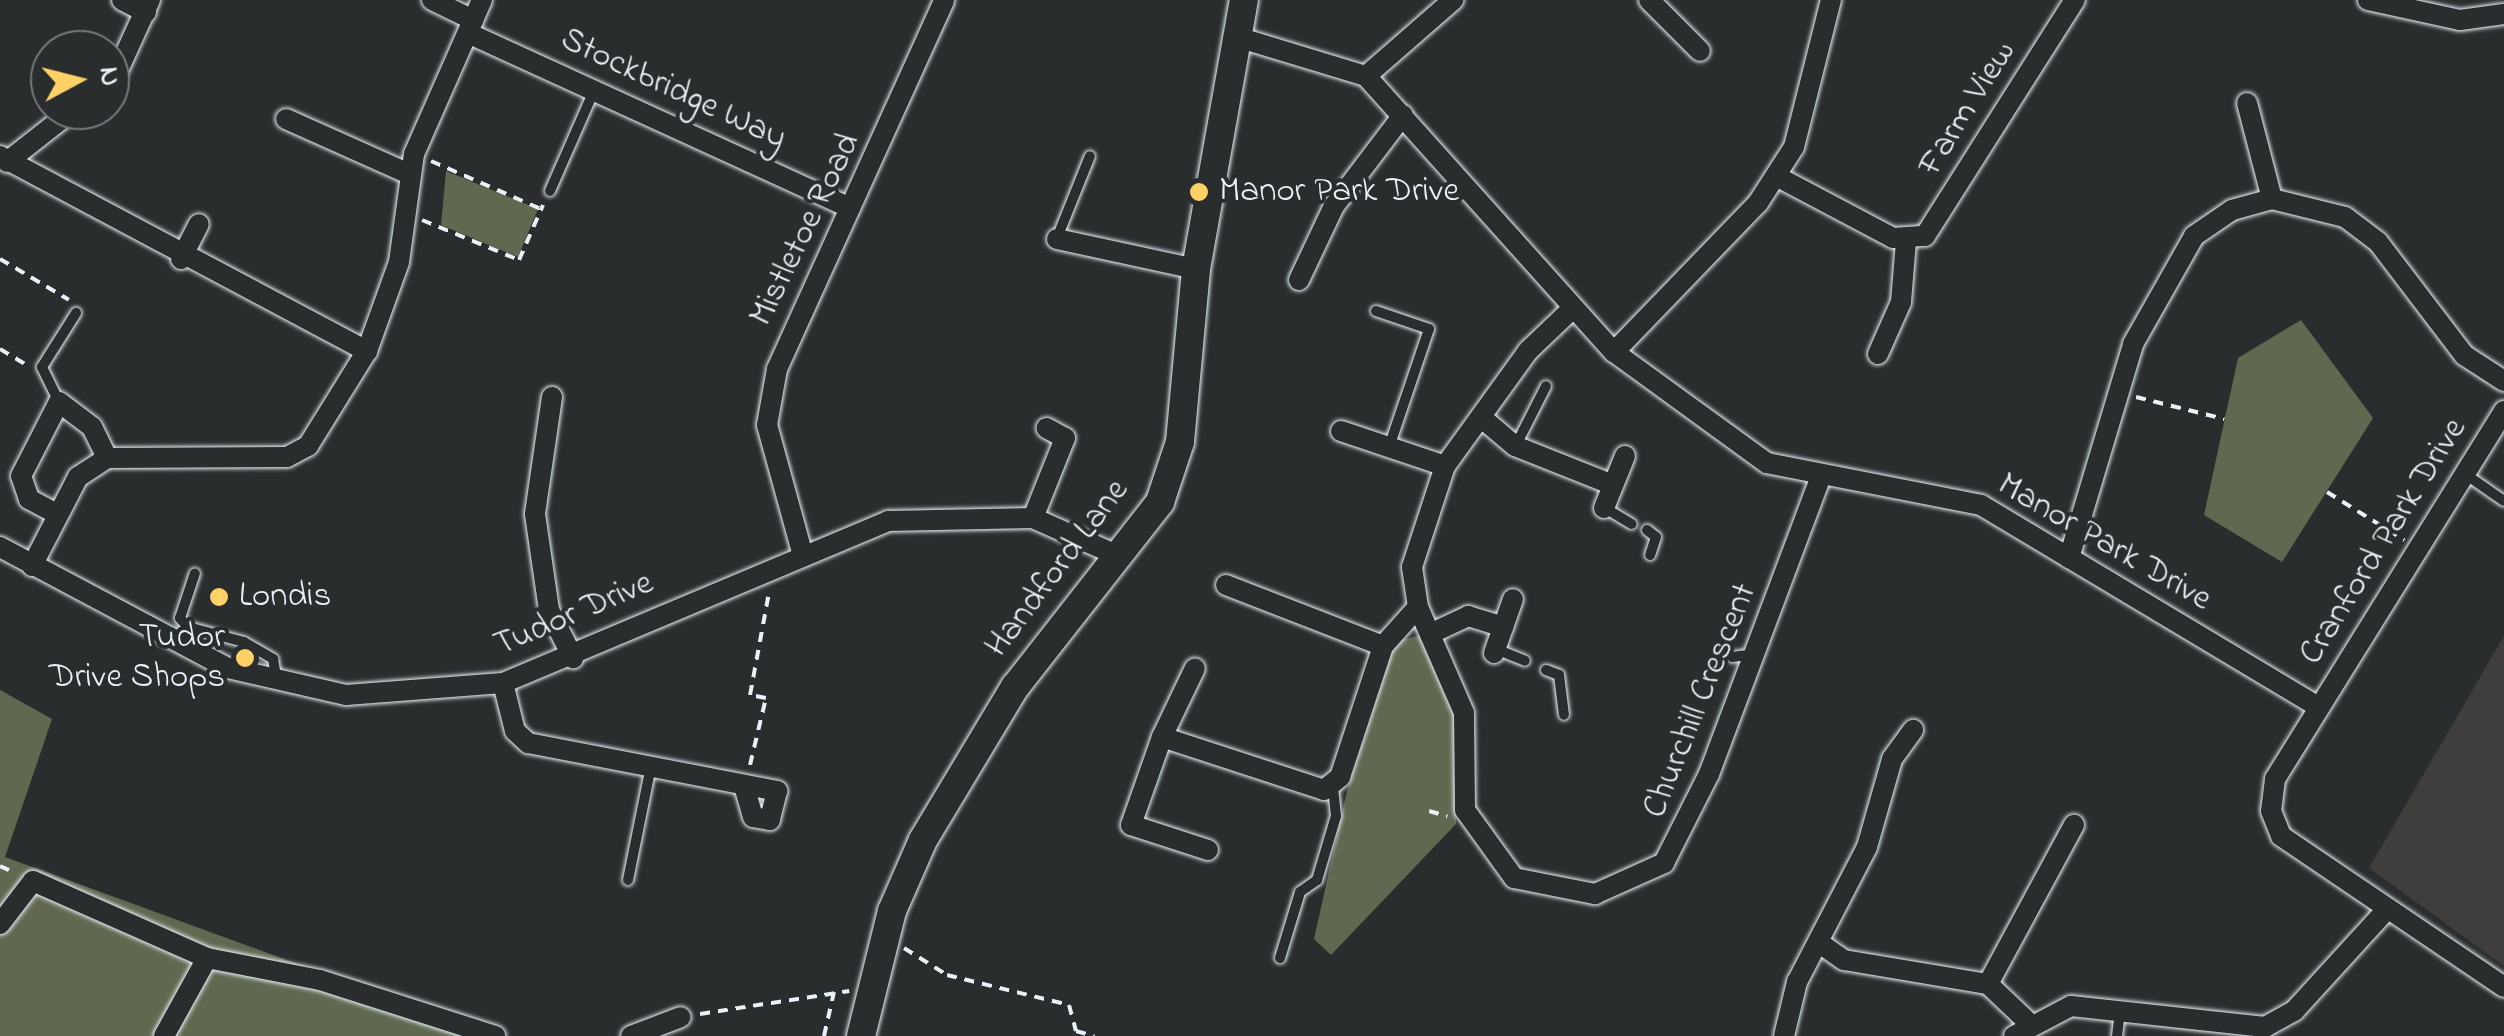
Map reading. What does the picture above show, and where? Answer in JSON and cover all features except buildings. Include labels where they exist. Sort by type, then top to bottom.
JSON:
[{"type":"street","points":[[122,0],[148,6],[130,45]]},
{"type":"street","name":"Stockbridge Way","points":[[432,0],[470,26],[594,90],[850,208]]},
{"type":"street","points":[[32,566],[78,477],[107,458],[287,457],[317,434],[367,351],[408,214],[412,164],[482,0]]},
{"type":"street","name":"Mistletoe Road","points":[[802,552],[768,425],[794,314],[850,208],[944,0]]},
{"type":"street","name":"Handford Lane","points":[[861,1036],[880,950],[923,840],[982,735],[1160,502],[1180,442],[1196,268],[1234,36],[1244,0]]},
{"type":"street","points":[[1234,36],[1366,76],[1453,0]]},
{"type":"street","points":[[1649,0],[1700,51]]},
{"type":"street","points":[[1614,352],[1776,176],[1808,114],[1831,0]]},
{"type":"street","name":"Farm View","points":[[1906,240],[1925,236],[2074,0]]},
{"type":"street","points":[[2368,0],[2460,20],[2504,14]]},
{"type":"street","name":"Manor Park Drive","points":[[1366,76],[1614,352],[1768,463],[1981,505],[2319,708]]},
{"type":"street","points":[[2247,103],[2272,199]]},
{"type":"street","points":[[1300,280],[1334,206],[1403,116]]},
{"type":"street","points":[[286,120],[412,164]]},
{"type":"street","points":[[45,130],[4,159],[181,259],[367,351]]},
{"type":"street","points":[[1776,176],[1906,240],[1901,302],[1878,354]]},
{"type":"street","points":[[2069,558],[2117,392],[2164,280],[2194,236],[2232,210],[2272,199],[2308,203],[2367,234],[2464,355],[2504,381]]},
{"type":"street","points":[[181,259],[200,224]]},
{"type":"street","points":[[1057,239],[1196,268]]},
{"type":"street","name":"Churchill Crescent","points":[[1573,308],[1444,466],[1412,567],[1418,607],[1434,632],[1464,713],[1466,810],[1514,878],[1595,894],[1638,882],[1685,832],[1704,765],[1758,654],[1821,476]]},
{"type":"street","points":[[552,397],[535,514],[549,610],[573,658]]},
{"type":"street","points":[[57,514],[29,499],[20,476],[59,402],[92,426],[107,458]]},
{"type":"street","name":"Cranford Park Drive","points":[[2319,708],[2504,410]]},
{"type":"street","points":[[1482,418],[1515,446],[1613,486]]},
{"type":"street","points":[[1033,518],[1065,438],[1046,428]]},
{"type":"street","points":[[1341,431],[1444,466]]},
{"type":"street","points":[[1604,508],[1625,456]]},
{"type":"street","name":"Tudor Drive","points":[[0,547],[171,642],[277,682],[346,695],[503,683],[573,658],[774,562],[888,521],[1033,518],[1121,557]]},
{"type":"street","points":[[1226,586],[1383,646]]},
{"type":"street","points":[[1494,651],[1514,600]]},
{"type":"street","points":[[1162,737],[1304,789],[1333,785],[1383,646],[1418,607]]},
{"type":"street","points":[[1434,632],[1468,616],[1503,627]]},
{"type":"street","points":[[1195,668],[1162,737],[1130,825],[1208,850]]},
{"type":"street","points":[[503,683],[515,731],[528,743],[744,789]]},
{"type":"street","points":[[2319,708],[2275,779],[2270,812],[2281,836],[2504,987]]},
{"type":"street","points":[[1784,1036],[1818,942],[1867,848],[1892,759],[1913,730]]},
{"type":"street","points":[[1988,984],[2074,825]]},
{"type":"street","points":[[0,924],[33,881],[207,958],[320,980],[495,1036]]},
{"type":"street","points":[[1818,942],[1844,960],[1988,984],[2020,1029],[2071,1006],[2264,1026],[2294,1012],[2387,909]]},
{"type":"street","points":[[164,1036],[207,958]]},
{"type":"street","points":[[631,1036],[681,1017]]},
{"type":"lane","points":[[550,191],[594,90]]},
{"type":"lane","points":[[1057,239],[1090,156]]},
{"type":"lane","points":[[1376,311],[1429,330],[1389,447]]},
{"type":"lane","points":[[59,402],[42,378],[76,313]]},
{"type":"lane","points":[[1515,446],[1546,386]]},
{"type":"lane","points":[[2464,473],[2504,501]]},
{"type":"lane","points":[[1604,508],[1632,524]]},
{"type":"lane","points":[[1647,530],[1656,537],[1650,554]]},
{"type":"lane","points":[[196,573],[180,618],[188,628],[266,652],[277,682]]},
{"type":"lane","points":[[171,642],[188,628]]},
{"type":"lane","points":[[1494,651],[1525,661]]},
{"type":"lane","points":[[1732,657],[1758,654]]},
{"type":"lane","points":[[1546,670],[1559,674],[1564,715]]},
{"type":"lane","points":[[628,880],[650,771]]},
{"type":"lane","points":[[1280,958],[1300,892],[1317,880],[1336,816],[1333,785]]},
{"type":"lane","points":[[2117,1036],[2120,1012]]},
{"type":"path","points":[[412,164],[542,209]]},
{"type":"path","points":[[408,214],[519,260],[550,191]]},
{"type":"path","points":[[0,260],[76,313]]},
{"type":"path","points":[[0,349],[42,378]]},
{"type":"path","points":[[2117,392],[2224,418]]},
{"type":"path","points":[[2327,492],[2417,548]]},
{"type":"path","points":[[744,789],[766,698],[750,695],[774,562]]},
{"type":"path","points":[[880,950],[911,947],[947,975],[1069,1005],[1076,1031],[1094,1036]]},
{"type":"path","points":[[681,1017],[870,988]]},
{"type":"path","points":[[824,1036],[834,992]]},
{"type":"shaded area","points":[[2504,636],[2504,966],[2369,868]]},
{"type":"green space","points":[[446,171],[538,209],[518,257],[441,225]]},
{"type":"green space","points":[[2301,320],[2373,418],[2282,562],[2204,515],[2238,358]]},
{"type":"green space","points":[[1424,634],[1457,723],[1456,824],[1331,955],[1314,939],[1347,791],[1395,642]]},
{"type":"green space","points":[[0,690],[52,719],[5,857],[495,1036],[0,1036]]},
{"type":"place","name":"Manor Park Drive","points":[[1199,192]]},
{"type":"place","name":"Londis","points":[[219,597]]},
{"type":"place","name":"Tudor Drive Shops","points":[[245,658]]}]
